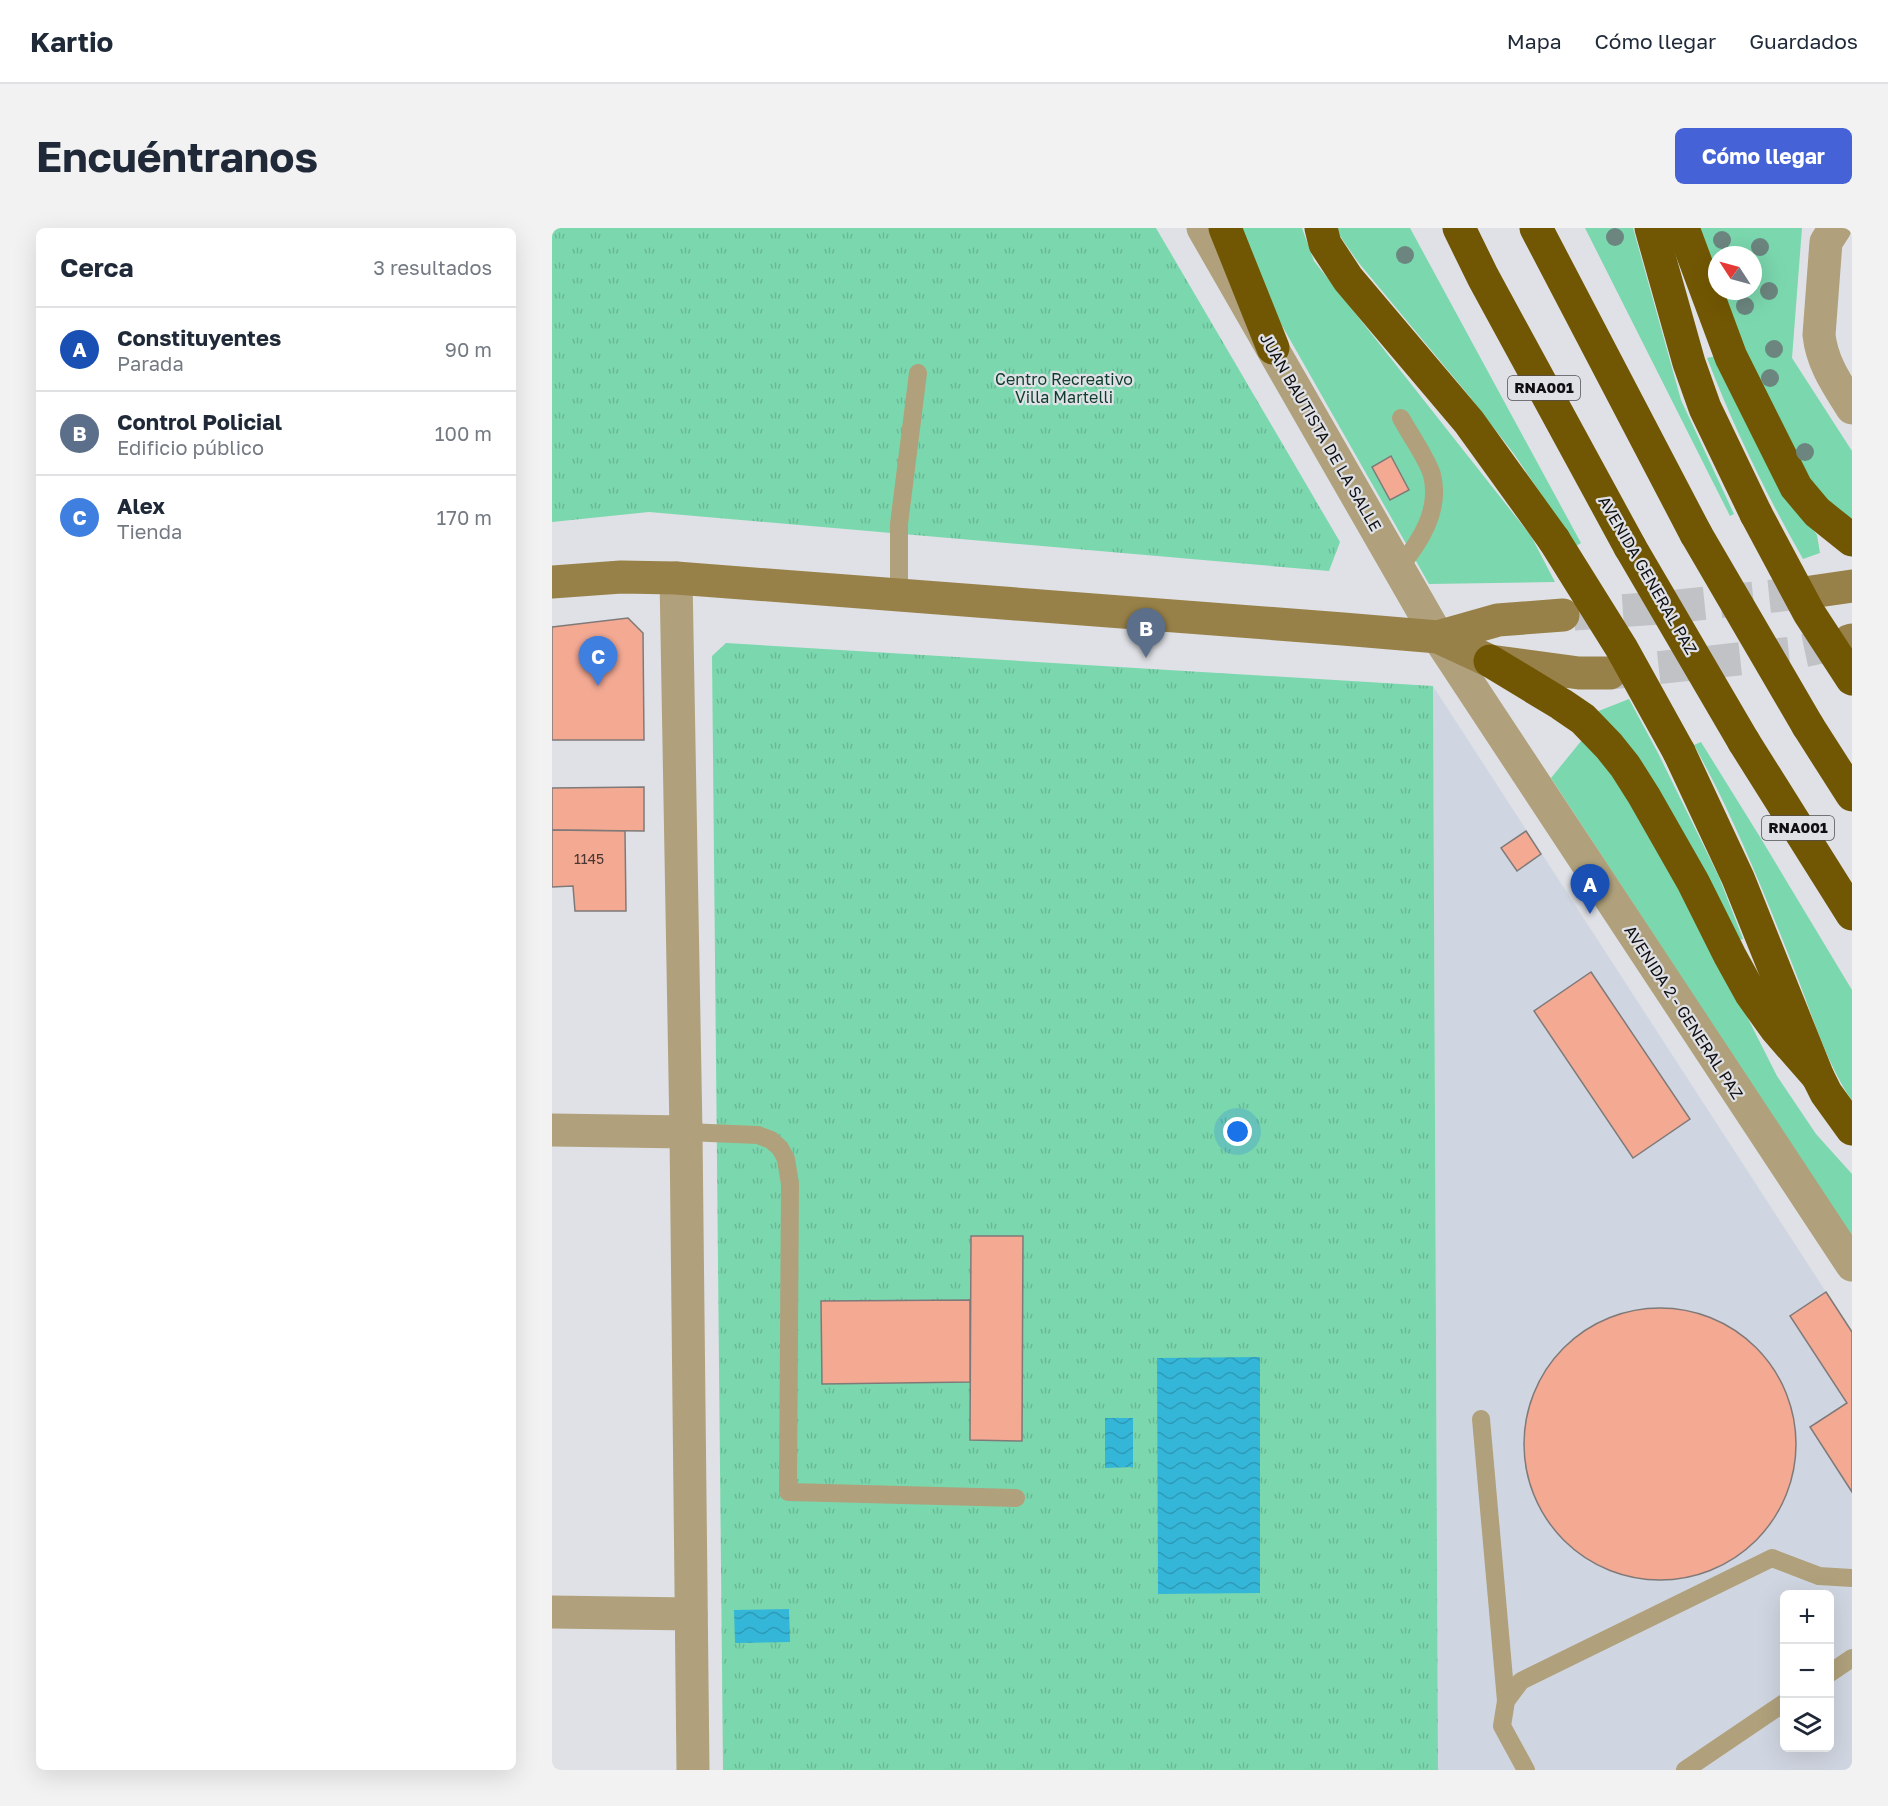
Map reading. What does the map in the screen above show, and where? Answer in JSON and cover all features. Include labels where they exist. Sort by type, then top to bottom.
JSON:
[{"type":"highway","points":[[1225,228],[1273,348]]},
{"type":"highway","points":[[1321,228],[1325,244],[1348,279],[1469,422],[1554,540],[1622,649],[1679,752],[1738,878],[1818,1077],[1826,1093],[1852,1128]]},
{"type":"highway","name":"AVENIDA GENERAL PAZ","points":[[1459,228],[1483,277],[1630,546],[1743,742],[1852,914]]},
{"type":"highway","points":[[1536,228],[1696,534],[1808,726],[1852,795]]},
{"type":"highway","points":[[1651,228],[1689,363],[1705,408],[1756,514],[1809,613],[1852,679]]},
{"type":"highway","points":[[1683,228],[1731,357],[1796,487],[1817,512],[1852,540]]},
{"type":"highway","points":[[1490,661],[1561,704],[1583,720],[1609,746],[1644,796],[1693,882],[1751,994],[1776,1029],[1818,1077]]},
{"type":"main road","points":[[552,582],[621,577],[676,578],[1438,637],[1498,620],[1563,615]]},
{"type":"main road","points":[[1811,592],[1852,586]]},
{"type":"main road","points":[[1438,637],[1490,661],[1579,673],[1610,673]]},
{"type":"street","name":"JUAN BAUTISTA DE LA SALLE","points":[[1203,228],[1438,637]]},
{"type":"street","points":[[1828,233],[1819,320],[1821,350],[1826,364],[1852,408]]},
{"type":"street","points":[[676,578],[686,1132],[693,1770]]},
{"type":"street","name":"AVENIDA 2 - GENERAL PAZ","points":[[1438,637],[1852,1265]]},
{"type":"street","points":[[552,1130],[686,1132]]},
{"type":"street","points":[[552,1612],[691,1614]]},
{"type":"lane","points":[[899,596],[900,524],[918,373]]},
{"type":"lane","points":[[1399,568],[1418,545],[1429,521],[1435,495],[1431,474],[1401,418]]},
{"type":"lane","points":[[686,1132],[758,1135],[776,1144],[786,1159],[790,1184],[788,1492],[1016,1498]]},
{"type":"lane","points":[[1481,1419],[1506,1701],[1502,1726],[1526,1770]]},
{"type":"lane","points":[[1506,1701],[1521,1681],[1772,1558],[1819,1576],[1852,1578]]},
{"type":"lane","points":[[1834,1670],[1852,1658]]},
{"type":"lane","points":[[1685,1770],[1780,1706]]},
{"type":"shaded area","points":[[1433,686],[1852,1332],[1852,1770],[1438,1770]]},
{"type":"green space","name":"Centro Recreativo Villa Martelli","points":[[552,228],[1156,228],[1340,542],[1329,571],[649,512],[552,522]]},
{"type":"green space","points":[[1236,228],[1302,228],[1314,261],[1531,536],[1555,582],[1429,584],[1264,294]]},
{"type":"green space","points":[[1337,228],[1410,228],[1581,543],[1576,546],[1514,454],[1358,262]]},
{"type":"green space","points":[[1585,228],[1633,228],[1681,400],[1734,514],[1730,516]]},
{"type":"green space","points":[[1698,228],[1802,228],[1792,358],[1852,451],[1852,526],[1806,480],[1740,350],[1723,300],[1762,300],[1762,246],[1708,246],[1708,256]]},
{"type":"green space","points":[[1716,356],[1786,494],[1817,535],[1820,553],[1803,559],[1776,510],[1717,384],[1707,358]]},
{"type":"green space","points":[[726,643],[1433,686],[1438,1770],[723,1770],[712,656]]},
{"type":"green space","points":[[1629,699],[1719,877],[1743,939],[1738,940],[1596,712]]},
{"type":"green space","points":[[1586,735],[1591,739],[1681,886],[1777,1076],[1816,1134],[1852,1174],[1852,1238],[1551,778]]},
{"type":"green space","points":[[1701,742],[1852,990],[1852,1101],[1834,1070],[1820,1038],[1784,942],[1748,856],[1694,745]]},
{"type":"water","points":[[1260,1357],[1260,1593],[1158,1594],[1157,1358]]},
{"type":"water","points":[[1105,1418],[1133,1418],[1133,1467],[1105,1468]]},
{"type":"water","points":[[789,1609],[790,1642],[735,1643],[734,1610]]},
{"type":"building","points":[[1391,456],[1409,490],[1390,500],[1372,467]]},
{"type":"building","points":[[628,618],[643,633],[644,740],[552,740],[552,627]]},
{"type":"building","points":[[644,787],[644,831],[552,830],[552,788]]},
{"type":"building","points":[[552,830],[625,831],[626,911],[575,911],[573,886],[552,887]]},
{"type":"building","points":[[1526,831],[1541,854],[1517,871],[1501,848]]},
{"type":"building","points":[[1591,972],[1690,1119],[1633,1158],[1534,1011]]},
{"type":"building","points":[[971,1236],[1023,1236],[1022,1441],[970,1440]]},
{"type":"building","points":[[1826,1292],[1852,1332],[1852,1492],[1810,1427],[1847,1403],[1790,1316]]},
{"type":"building","points":[[970,1300],[970,1382],[822,1384],[821,1301]]},
{"type":"building","points":[[1647,1308],[1673,1308],[1700,1313],[1724,1324],[1747,1339],[1765,1357],[1780,1380],[1791,1404],[1796,1444],[1794,1471],[1786,1496],[1765,1531],[1747,1549],[1724,1564],[1700,1575],[1673,1580],[1647,1580],[1620,1575],[1596,1564],[1573,1549],[1555,1531],[1540,1508],[1529,1484],[1524,1457],[1524,1431],[1529,1404],[1540,1380],[1555,1357],[1573,1339],[1596,1324],[1620,1313]]},
{"type":"tunnel","points":[[1574,614],[1660,608],[1811,592]]},
{"type":"tunnel","points":[[1610,673],[1793,653],[1849,641]]},
{"type":"place","name":"Control Policial","points":[[1146,658]]},
{"type":"place","name":"Alex","points":[[598,686]]},
{"type":"place","name":"Constituyentes","points":[[1590,914]]}]
